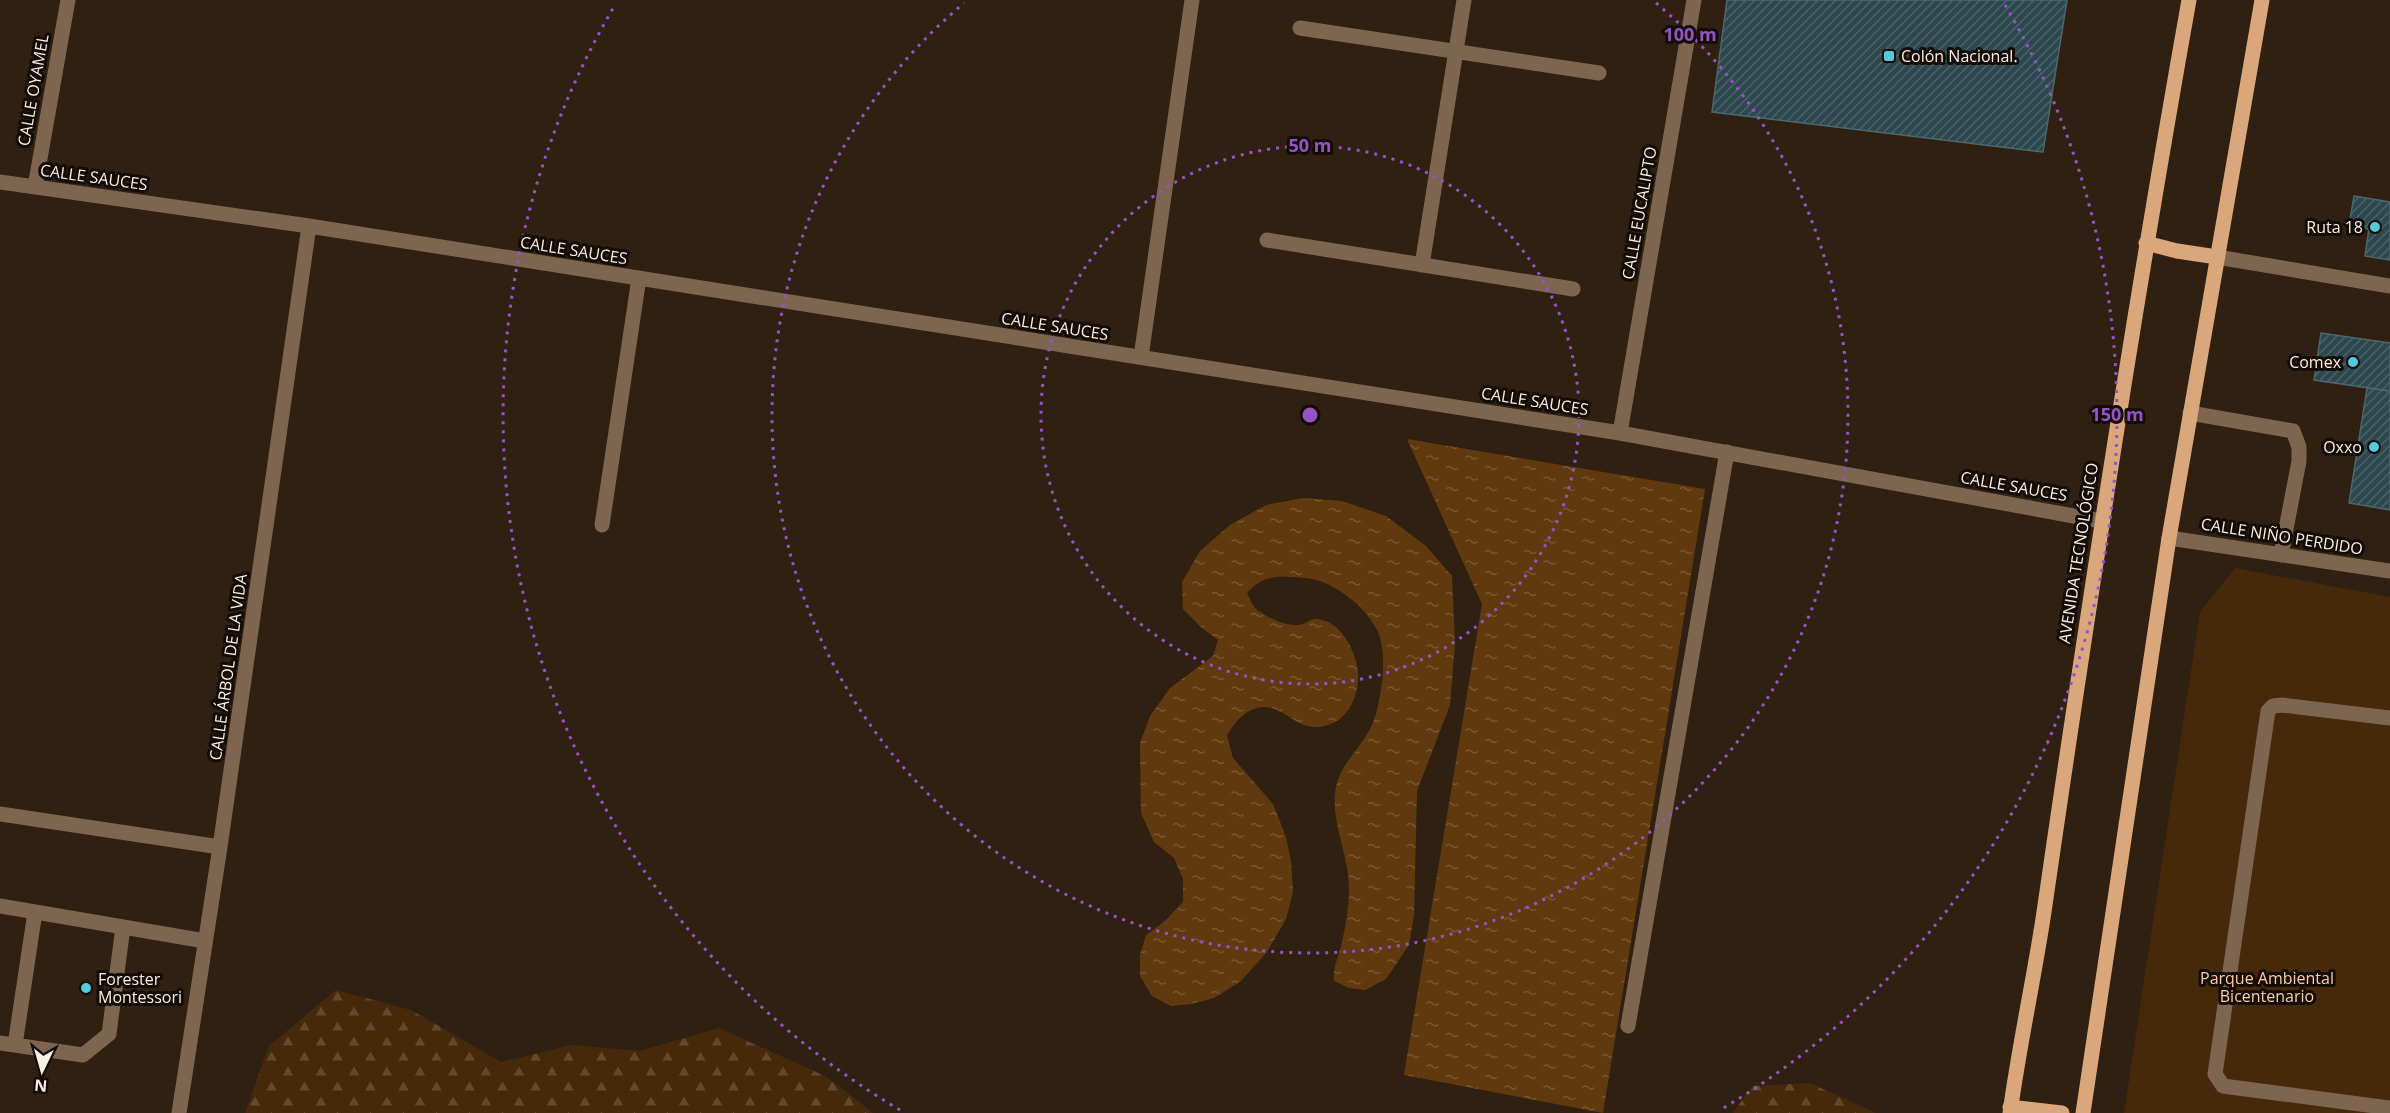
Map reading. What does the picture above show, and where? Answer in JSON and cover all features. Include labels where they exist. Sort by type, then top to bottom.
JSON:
[{"type":"main road","name":"AVENIDA TECNOLÓGICO","points":[[2010,1110],[2036,965],[2101,521],[2146,243],[2189,0]]},
{"type":"main road","points":[[2083,1113],[2169,538],[2262,0]]},
{"type":"main road","points":[[2146,243],[2177,251],[2217,257]]},
{"type":"main road","points":[[2010,1110],[2062,1113]]},
{"type":"street","name":"CALLE OYAMEL","points":[[35,187],[68,0]]},
{"type":"street","points":[[1141,357],[1192,0]]},
{"type":"street","points":[[1422,265],[1464,0]]},
{"type":"street","name":"CALLE EUCALIPTO","points":[[1620,433],[1694,0]]},
{"type":"street","points":[[1299,28],[1599,73]]},
{"type":"street","name":"CALLE SAUCES","points":[[0,182],[309,226],[1620,433],[2101,521]]},
{"type":"street","name":"CALLE ÁRBOL DE LA VIDA","points":[[179,1113],[220,847],[309,226]]},
{"type":"street","points":[[1267,240],[1573,289]]},
{"type":"street","points":[[2217,257],[2390,286]]},
{"type":"street","points":[[602,525],[639,278]]},
{"type":"street","points":[[2190,413],[2293,431],[2299,447],[2299,461],[2281,555]]},
{"type":"street","points":[[1628,1026],[1728,452]]},
{"type":"street","name":"CALLE NIÑO PERDIDO","points":[[2169,538],[2390,571]]},
{"type":"street","points":[[2390,718],[2282,705],[2273,706],[2268,711],[2215,1074],[2223,1086],[2390,1108]]},
{"type":"street","points":[[0,814],[220,847]]},
{"type":"street","points":[[0,906],[206,941]]},
{"type":"street","points":[[35,912],[7,1044],[82,1054],[109,1034],[123,927]]},
{"type":"green space","name":"Parque Ambiental Bicentenario","points":[[2235,568],[2390,597],[2390,1113],[2124,1113],[2200,612]]},
{"type":"green space","points":[[336,990],[411,1010],[501,1062],[572,1045],[640,1051],[719,1028],[827,1077],[873,1113],[245,1113],[269,1046]]},
{"type":"green space","points":[[1810,1083],[1876,1113],[1733,1113],[1752,1086]]},
{"type":"water","points":[[1407,439],[1705,489],[1603,1113],[1404,1075],[1482,604]]},
{"type":"water","points":[[1303,498],[1342,501],[1386,516],[1426,546],[1452,576],[1455,644],[1450,705],[1417,791],[1414,915],[1409,945],[1386,979],[1365,990],[1349,988],[1334,981],[1335,966],[1346,922],[1349,888],[1336,817],[1335,794],[1339,776],[1369,731],[1377,711],[1382,685],[1382,647],[1380,637],[1367,615],[1346,595],[1312,579],[1274,577],[1260,582],[1247,593],[1255,607],[1270,618],[1287,624],[1300,625],[1315,619],[1324,620],[1339,630],[1350,646],[1357,664],[1356,694],[1346,713],[1330,725],[1307,726],[1277,710],[1264,707],[1243,715],[1227,735],[1233,758],[1273,804],[1286,837],[1291,861],[1293,892],[1286,919],[1267,952],[1241,981],[1214,998],[1171,1006],[1152,996],[1140,976],[1140,955],[1146,935],[1165,921],[1183,902],[1183,879],[1174,858],[1154,842],[1141,813],[1140,743],[1150,716],[1170,688],[1213,656],[1218,640],[1183,609],[1182,582],[1200,551],[1230,525],[1266,505]]},
{"type":"building","name":"Colón Nacional.","points":[[1727,0],[2067,0],[2043,152],[1712,112]]},
{"type":"building","name":"Ruta 18","points":[[2354,196],[2390,202],[2390,260],[2365,256],[2369,229],[2349,226]]},
{"type":"building","name":"Comex","points":[[2321,333],[2390,343],[2390,391],[2314,380]]},
{"type":"building","name":"Oxxo","points":[[2367,388],[2390,391],[2390,510],[2349,503]]},
{"type":"place","name":"Colón Nacional.","points":[[1889,56]]},
{"type":"place","name":"Ruta 18","points":[[2375,227]]},
{"type":"place","name":"Comex","points":[[2353,362]]},
{"type":"place","name":"Oxxo","points":[[2374,447]]},
{"type":"place","name":"Forester Montessori","points":[[86,988]]}]
